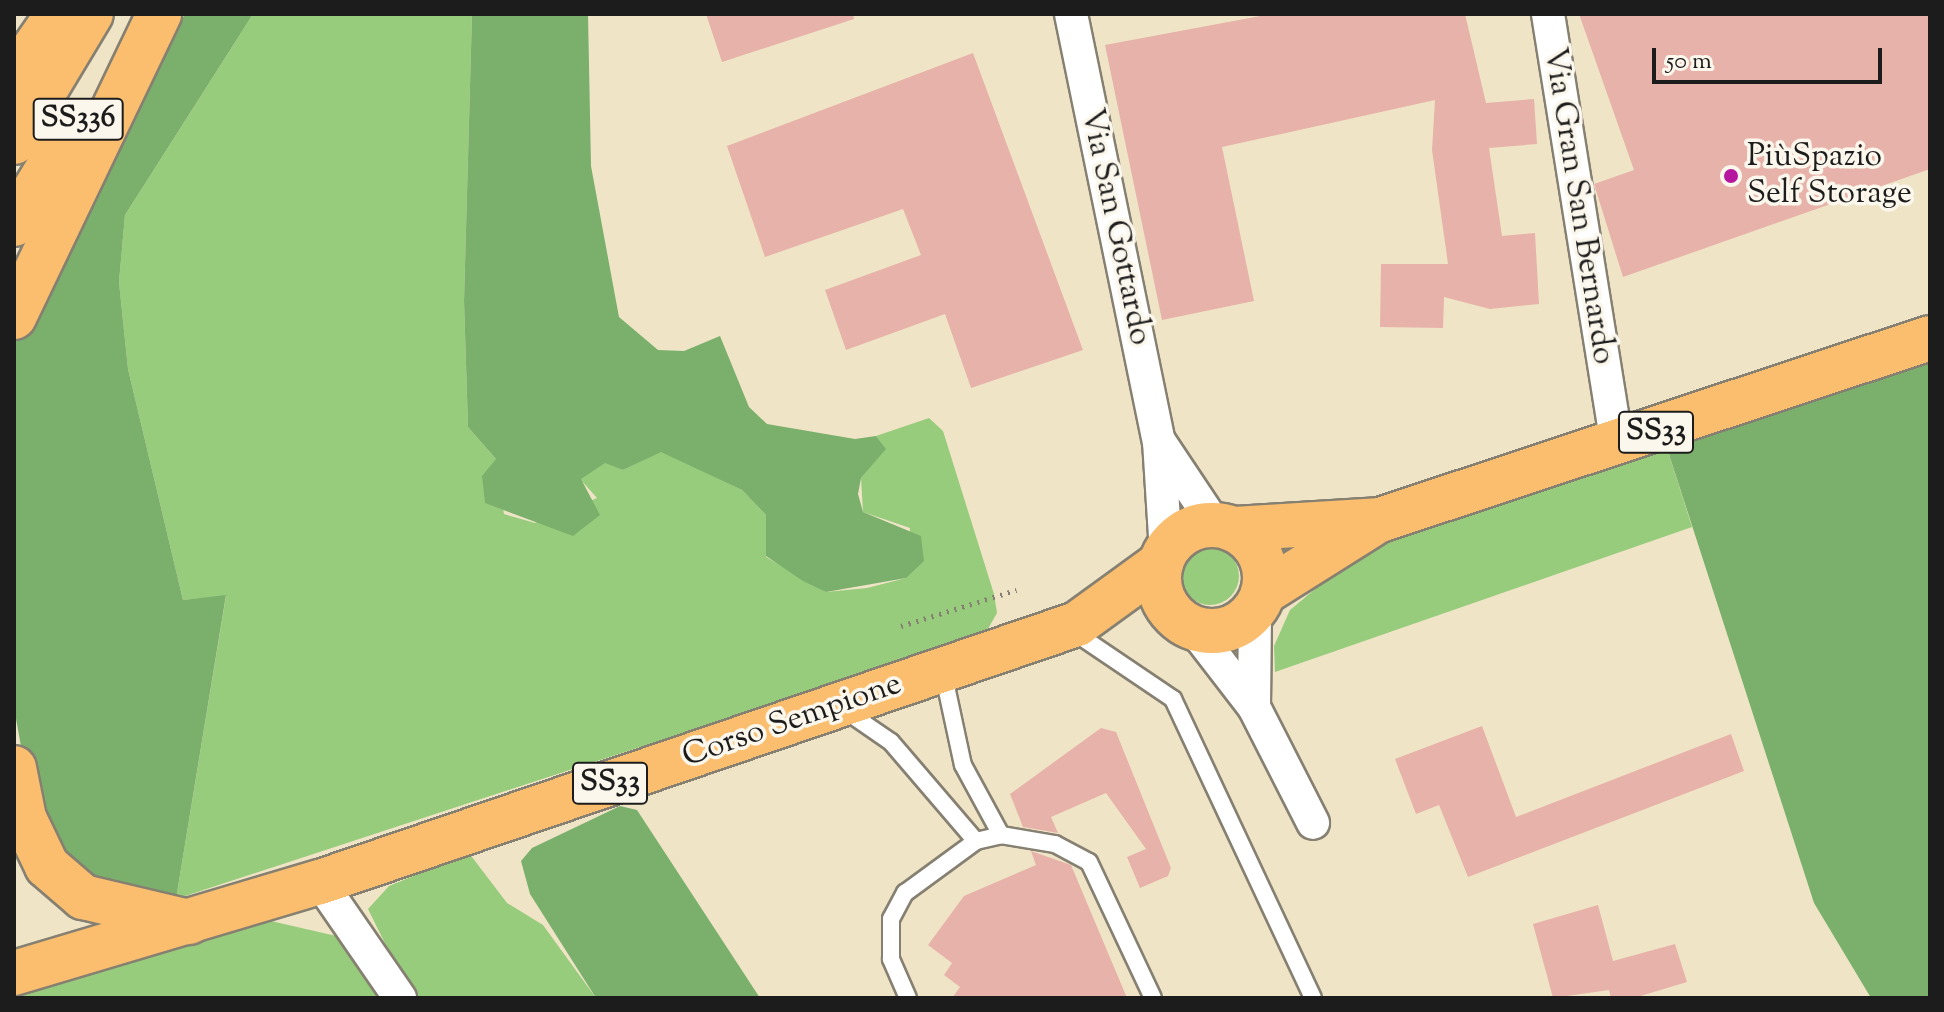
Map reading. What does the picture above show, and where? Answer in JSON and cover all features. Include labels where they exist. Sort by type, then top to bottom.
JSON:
[{"type":"main road","points":[[14,77],[58,14]]},
{"type":"main road","name":"SS336","points":[[14,142],[91,14]]},
{"type":"main road","name":"SS336","points":[[14,224],[142,14]]},
{"type":"main road","points":[[14,317],[159,14]]},
{"type":"main road","name":"SS33","points":[[1164,557],[1187,531],[1380,520],[1617,445],[1930,338]]},
{"type":"main road","name":"SS33","points":[[1193,628],[1227,629],[1259,601],[1380,520]]},
{"type":"main road","points":[[1224,527],[1257,550],[1259,601]]},
{"type":"main road","points":[[1164,557],[1168,607],[1193,628]]},
{"type":"main road","name":"Corso Sempione","points":[[189,922],[320,882],[1072,626],[1164,557]]},
{"type":"main road","name":"Corso Sempione","points":[[1072,626],[1193,628]]},
{"type":"main road","points":[[14,768],[24,818],[47,866],[83,897],[189,922]]},
{"type":"main road","name":"SS33","points":[[14,973],[189,922]]},
{"type":"street","name":"Via San Gottardo","points":[[1071,14],[1159,441],[1164,557]]},
{"type":"street","name":"Via Gran San Bernardo","points":[[1548,14],[1617,445]]},
{"type":"street","name":"Via San Gottardo","points":[[1159,441],[1224,527]]},
{"type":"street","points":[[1254,707],[1259,601]]},
{"type":"street","points":[[1193,628],[1254,707],[1313,823]]},
{"type":"street","points":[[320,882],[400,998]]},
{"type":"lane","points":[[1072,626],[1173,699],[1313,998]]},
{"type":"lane","points":[[942,669],[963,765],[1001,835]]},
{"type":"lane","points":[[838,706],[891,742],[976,841]]},
{"type":"lane","points":[[908,998],[891,959],[891,919],[905,893],[976,841],[1001,835],[1055,844],[1089,862],[1153,998]]},
{"type":"path","points":[[901,626],[1016,590]]},
{"type":"green space","points":[[185,14],[253,14],[125,215],[119,282],[128,369],[183,600],[226,595],[176,899],[73,873],[34,817],[14,708],[14,340],[101,154]]},
{"type":"green space","points":[[253,14],[472,14],[464,301],[468,427],[496,459],[504,514],[535,523],[597,498],[580,479],[605,462],[623,470],[661,451],[742,490],[766,515],[766,557],[826,592],[867,588],[906,578],[910,528],[863,512],[861,478],[885,449],[876,436],[929,418],[943,431],[994,594],[997,613],[985,634],[176,899],[226,596],[183,600],[128,369],[119,282],[125,215]]},
{"type":"green space","points":[[472,14],[588,14],[591,166],[619,317],[658,350],[684,351],[720,336],[749,407],[767,424],[855,439],[876,436],[886,449],[861,478],[858,494],[863,512],[921,536],[924,561],[906,578],[826,592],[803,581],[766,556],[766,515],[742,490],[661,452],[623,470],[605,463],[581,479],[600,515],[573,536],[485,503],[482,476],[496,459],[468,427],[464,301]]},
{"type":"green space","points":[[1930,353],[1930,998],[1871,998],[1814,903],[1666,445]]},
{"type":"green space","points":[[1666,445],[1692,527],[1275,672],[1274,646],[1290,610],[1363,549]]},
{"type":"green space","points":[[1210,547],[1231,555],[1239,576],[1231,597],[1210,605],[1189,597],[1181,576],[1189,555]]},
{"type":"green space","points":[[620,806],[637,810],[760,998],[596,998],[530,894],[521,861],[532,848]]},
{"type":"green space","points":[[469,853],[507,903],[543,925],[596,998],[412,998],[368,909],[389,886]]},
{"type":"green space","points":[[271,921],[345,938],[384,998],[14,998]]},
{"type":"building","points":[[706,14],[853,14],[854,19],[722,62]]},
{"type":"building","points":[[1271,14],[1465,14],[1486,103],[1534,99],[1537,144],[1489,148],[1502,236],[1535,233],[1539,304],[1490,309],[1444,297],[1443,328],[1380,327],[1381,264],[1448,264],[1432,150],[1435,100],[1222,147],[1254,301],[1162,320],[1105,45]]},
{"type":"building","points":[[1579,14],[1930,14],[1930,169],[1623,277],[1594,184],[1634,170]]},
{"type":"building","points":[[973,53],[1083,350],[971,388],[945,314],[846,350],[825,290],[921,255],[903,209],[765,257],[727,146]]},
{"type":"building","points":[[1482,726],[1516,817],[1731,734],[1744,771],[1468,877],[1439,805],[1416,814],[1395,759]]},
{"type":"building","points":[[1101,728],[1116,732],[1171,868],[1168,876],[1140,888],[1127,857],[1146,849],[1106,793],[1051,817],[1058,833],[1023,827],[1010,794]]},
{"type":"building","points":[[1031,851],[1071,865],[1127,998],[952,998],[960,987],[944,975],[952,963],[928,945],[964,896],[1036,865]]},
{"type":"building","points":[[1598,905],[1613,961],[1675,944],[1687,982],[1634,998],[1611,998],[1609,990],[1553,998],[1533,924]]},
{"type":"place","name":"PiùSpazio Self Storage","points":[[1731,176]]}]
